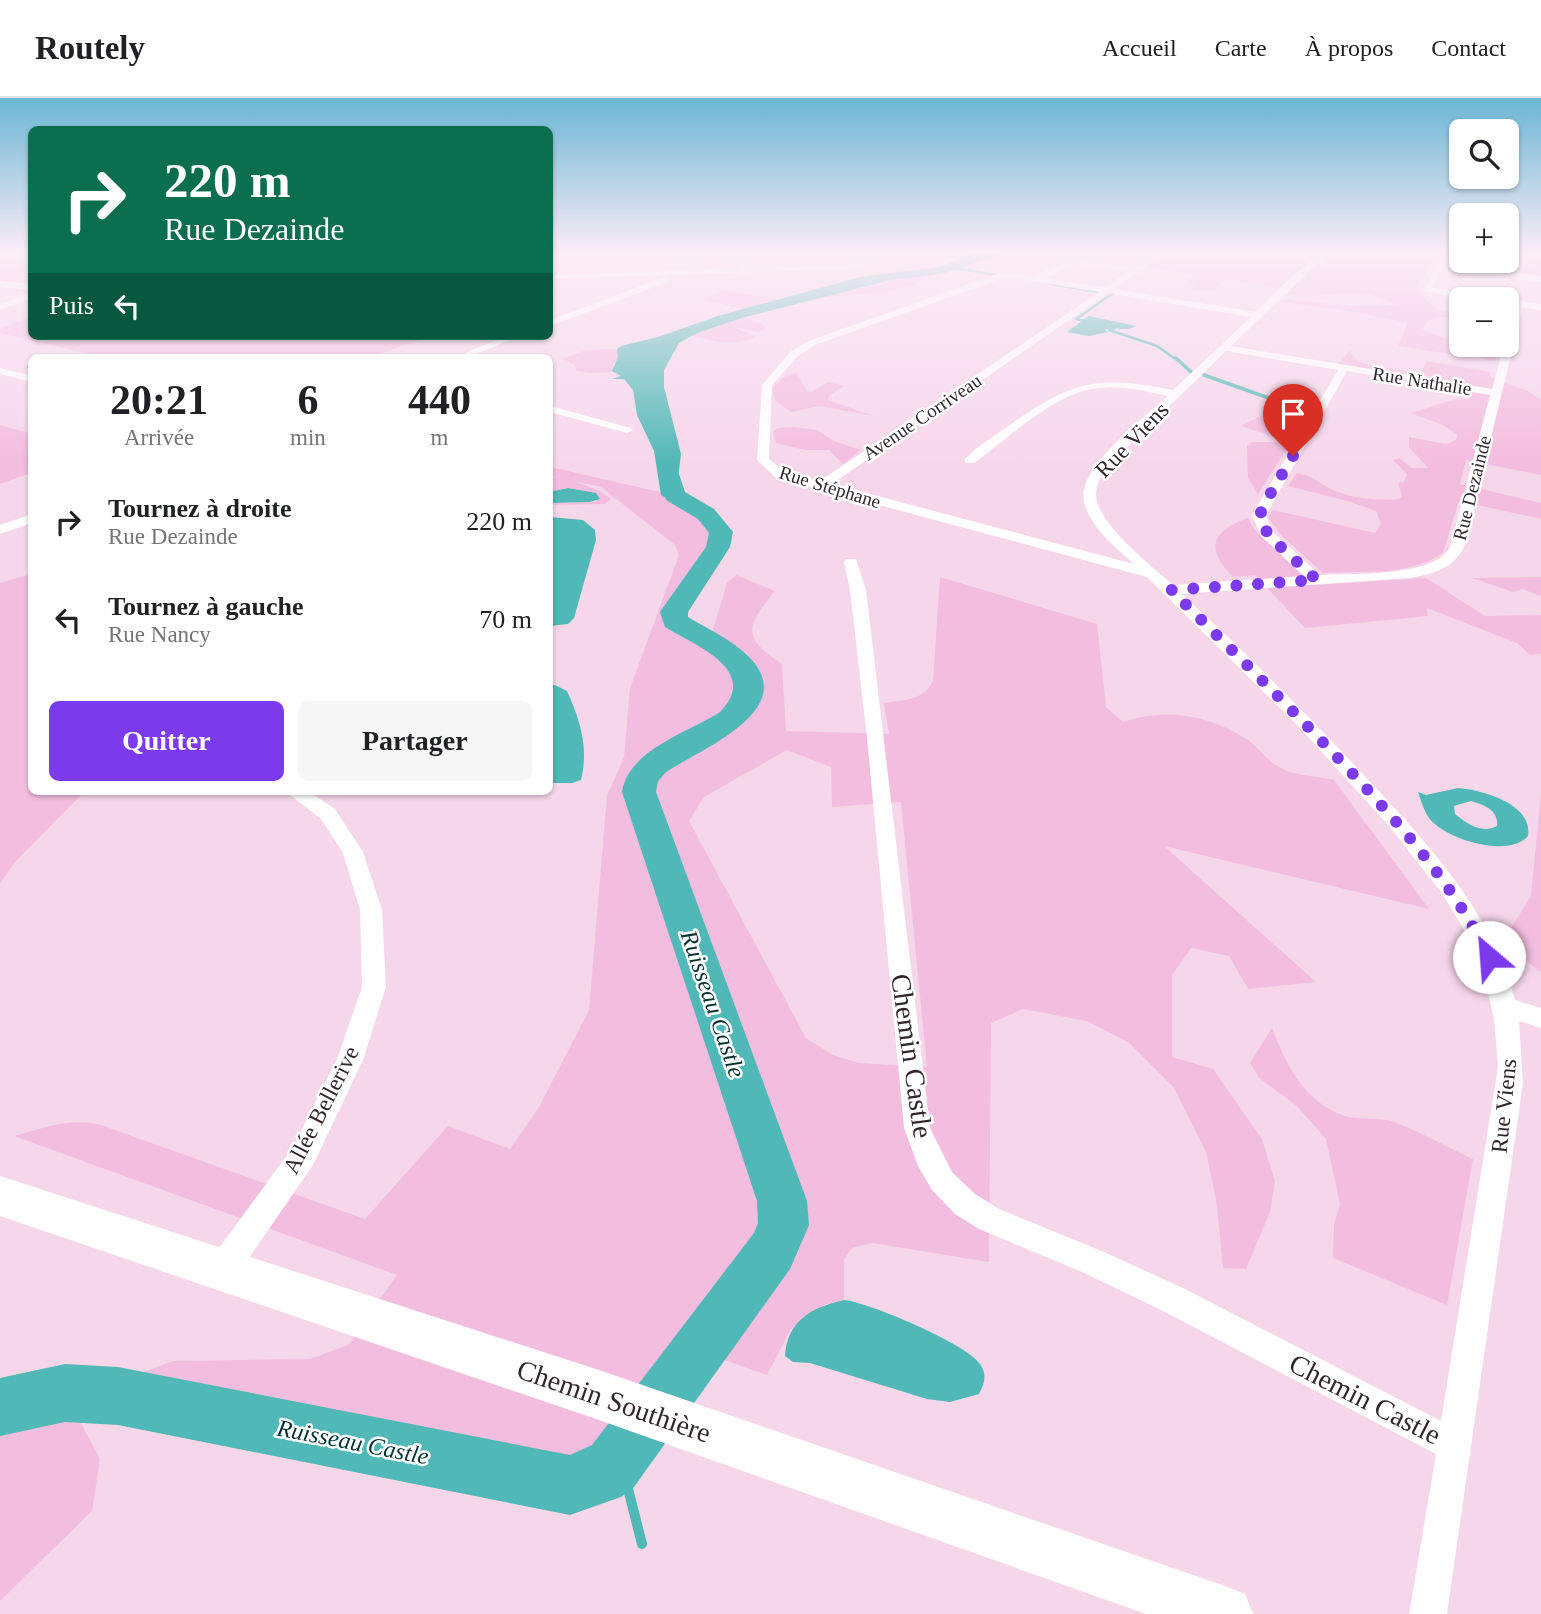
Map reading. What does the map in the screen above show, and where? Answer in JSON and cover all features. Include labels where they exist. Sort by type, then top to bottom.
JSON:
[{"type":"street","name":"Rue Stéphane","points":[[866,324],[812,343],[794,354],[769,380],[765,389],[763,460],[779,474],[1151,574]]},
{"type":"street","name":"Avenue Corriveau","points":[[821,486],[1060,324]]},
{"type":"street","name":"Rue Viens","points":[[1249,324],[1106,461],[1093,478],[1088,496],[1099,519],[1151,574],[1171,590],[1297,715],[1385,809],[1432,865],[1477,933],[1489,957],[1505,1007],[1511,1057],[1510,1083],[1428,1614]]},
{"type":"street","points":[[468,354],[505,340]]},
{"type":"street","name":"Rue Nathalie","points":[[1225,348],[1496,393]]},
{"type":"street","name":"Rue Dezainde","points":[[1171,590],[1413,573],[1433,568],[1452,557],[1496,393],[1503,357]]},
{"type":"street","points":[[1317,580],[1266,533],[1259,515],[1345,368]]},
{"type":"street","points":[[0,371],[28,378]]},
{"type":"street","points":[[970,460],[1049,405],[1080,388],[1110,385],[1175,394]]},
{"type":"street","points":[[553,410],[626,430]]},
{"type":"street","points":[[0,530],[28,520]]},
{"type":"street","name":"Chemin Castle","points":[[851,562],[858,590],[872,700],[916,1128],[928,1157],[943,1181],[965,1204],[989,1219],[1094,1262],[1172,1299],[1453,1444]]},
{"type":"street","name":"Allée Bellerive","points":[[222,1270],[303,1156],[350,1060],[374,987],[371,909],[353,852],[328,814],[301,795]]},
{"type":"street","points":[[1505,1007],[1541,1018]]},
{"type":"street","name":"Chemin Southière","points":[[0,1196],[599,1395],[1225,1614]]},
{"type":"shaded area","points":[[14,324],[28,324],[28,340],[0,333],[0,329]]},
{"type":"shaded area","points":[[696,324],[725,324],[697,333],[679,343],[664,370],[664,387],[681,454],[677,486],[690,500],[703,506],[700,511],[689,511],[661,495],[654,451],[637,415],[633,390],[624,379],[612,379],[621,376],[612,371],[618,357],[617,349]]},
{"type":"shaded area","points":[[725,324],[761,324],[766,329],[759,332],[734,327],[756,337],[732,342],[692,335]]},
{"type":"shaded area","points":[[1078,324],[1136,326],[1109,329],[1105,330],[1108,332],[1089,336],[1067,332]]},
{"type":"shaded area","points":[[1408,324],[1426,324],[1422,329],[1449,340],[1449,354],[1398,346]]},
{"type":"shaded area","points":[[30,340],[420,340],[380,354],[89,354]]},
{"type":"shaded area","points":[[617,349],[618,357],[612,367],[614,372],[576,371],[575,365],[563,359],[586,350]]},
{"type":"shaded area","points":[[1350,350],[1357,361],[1420,374],[1427,361],[1490,372],[1490,377],[1528,391],[1541,400],[1541,475],[1466,460],[1460,484],[1541,503],[1541,519],[1459,501],[1443,553],[1430,560],[1416,566],[1385,571],[1323,573],[1284,538],[1268,518],[1273,510],[1375,533],[1381,524],[1376,511],[1288,486],[1297,473],[1311,477],[1335,491],[1353,496],[1381,500],[1399,499],[1402,496],[1398,483],[1404,482],[1407,474],[1393,460],[1399,458],[1412,468],[1428,468],[1409,447],[1409,437],[1446,444],[1456,440],[1457,435],[1443,425],[1410,413],[1446,402],[1469,399],[1474,388],[1338,365]]},
{"type":"shaded area","points":[[1469,357],[1496,357],[1495,361]]},
{"type":"shaded area","points":[[796,372],[808,392],[828,382],[844,386],[829,396],[828,400],[874,416],[819,406],[791,412],[776,401],[772,389],[782,378]]},
{"type":"shaded area","points":[[1312,408],[1258,494],[1248,478],[1247,446],[1252,442],[1276,442],[1279,439],[1241,426],[1272,410]]},
{"type":"shaded area","points":[[0,425],[28,433],[28,474],[0,484]]},
{"type":"shaded area","points":[[794,427],[817,430],[834,441],[861,450],[843,464],[829,450],[805,450],[776,443],[773,431]]},
{"type":"shaded area","points":[[553,468],[660,492],[689,511],[706,514],[721,532],[718,547],[674,612],[675,621],[709,643],[727,583],[736,575],[775,591],[758,614],[752,631],[760,646],[782,664],[786,731],[889,734],[884,703],[918,696],[929,688],[933,681],[940,577],[1097,624],[1106,707],[1123,722],[1155,715],[1203,719],[1248,740],[1272,762],[1287,771],[1334,780],[1429,909],[1164,846],[1316,982],[1248,989],[1229,956],[1191,948],[1172,975],[1172,1057],[1213,1069],[1262,1139],[1275,1181],[1270,1212],[1246,1269],[1223,1268],[1216,1199],[1206,1152],[1174,1088],[1128,1042],[1087,1021],[1023,1009],[991,1023],[989,1262],[872,1243],[852,1248],[844,1259],[844,1300],[824,1305],[791,1329],[767,1375],[699,1351],[613,1466],[600,1476],[570,1485],[118,1396],[144,1372],[173,1361],[310,1359],[348,1345],[397,1275],[14,1136],[66,1123],[98,1124],[365,1219],[448,1126],[510,1149],[539,1107],[589,1010],[607,796],[624,757],[630,688],[679,555],[675,545],[601,487],[574,481],[600,491],[611,499],[605,504],[553,505],[596,502],[596,493],[568,488],[553,491],[553,477],[558,478],[553,476]],"holes":[[[787,750],[831,767],[832,807],[901,802],[927,1067],[859,1063],[833,1055],[806,1038],[689,821],[704,797]]]},
{"type":"shaded area","points":[[568,488],[596,493],[600,499],[590,502],[553,503],[553,491]]},
{"type":"shaded area","points":[[553,517],[583,520],[595,530],[596,540],[574,618],[568,624],[553,626]]},
{"type":"shaded area","points":[[1248,518],[1254,529],[1313,585],[1426,578],[1485,616],[1541,615],[1541,654],[1530,655],[1517,643],[1427,608],[1428,616],[1305,628],[1255,575],[1233,577],[1218,558],[1216,542],[1220,535]]},
{"type":"shaded area","points":[[28,575],[28,795],[81,795],[14,863],[0,884],[0,583]]},
{"type":"shaded area","points":[[1541,577],[1541,596],[1522,589],[1513,592],[1472,578]]},
{"type":"shaded area","points":[[553,685],[567,691],[582,734],[584,756],[581,780],[572,783],[553,783]]},
{"type":"shaded area","points":[[1458,788],[1492,796],[1515,807],[1523,815],[1528,836],[1519,843],[1506,846],[1477,844],[1462,839],[1437,826],[1429,818],[1418,792],[1426,795]],"holes":[[[1471,801],[1493,812],[1497,826],[1480,828],[1455,814],[1454,806]]]},
{"type":"shaded area","points":[[1541,793],[1540,972],[1503,941],[1531,896]]},
{"type":"shaded area","points":[[1272,1028],[1299,1081],[1319,1102],[1331,1110],[1345,1116],[1394,1122],[1473,1159],[1447,1305],[1333,1258],[1334,1225],[1340,1204],[1326,1139],[1297,1106],[1259,1078],[1250,1063]]},
{"type":"shaded area","points":[[844,1300],[874,1308],[916,1325],[957,1346],[980,1364],[984,1371],[984,1382],[979,1394],[950,1402],[927,1399],[810,1363],[793,1362],[785,1356],[796,1324],[812,1311]]},
{"type":"shaded area","points":[[65,1393],[100,1459],[92,1511],[0,1601],[0,1407]]},
{"type":"waterway","points":[[1111,327],[1115,328],[1109,330],[1157,346],[1177,360]]},
{"type":"waterway","points":[[1176,358],[1191,372]]},
{"type":"waterway","points":[[1204,375],[1283,403]]},
{"type":"waterway","name":"Ruisseau Castle","points":[[0,1407],[65,1393],[118,1396],[570,1485],[600,1476],[613,1466],[772,1251],[784,1225],[782,1201],[639,792],[642,778],[654,765],[731,718],[744,704],[750,689],[745,671],[732,657],[675,621],[674,612],[718,547],[721,532],[706,514],[674,495],[670,476]]},
{"type":"waterway","points":[[620,1457],[642,1544]]},
{"type":"route","points":[[1293,456],[1262,508],[1259,520],[1271,538],[1317,580],[1171,590],[1258,674],[1385,809],[1440,876],[1477,933],[1489,957]]}]
